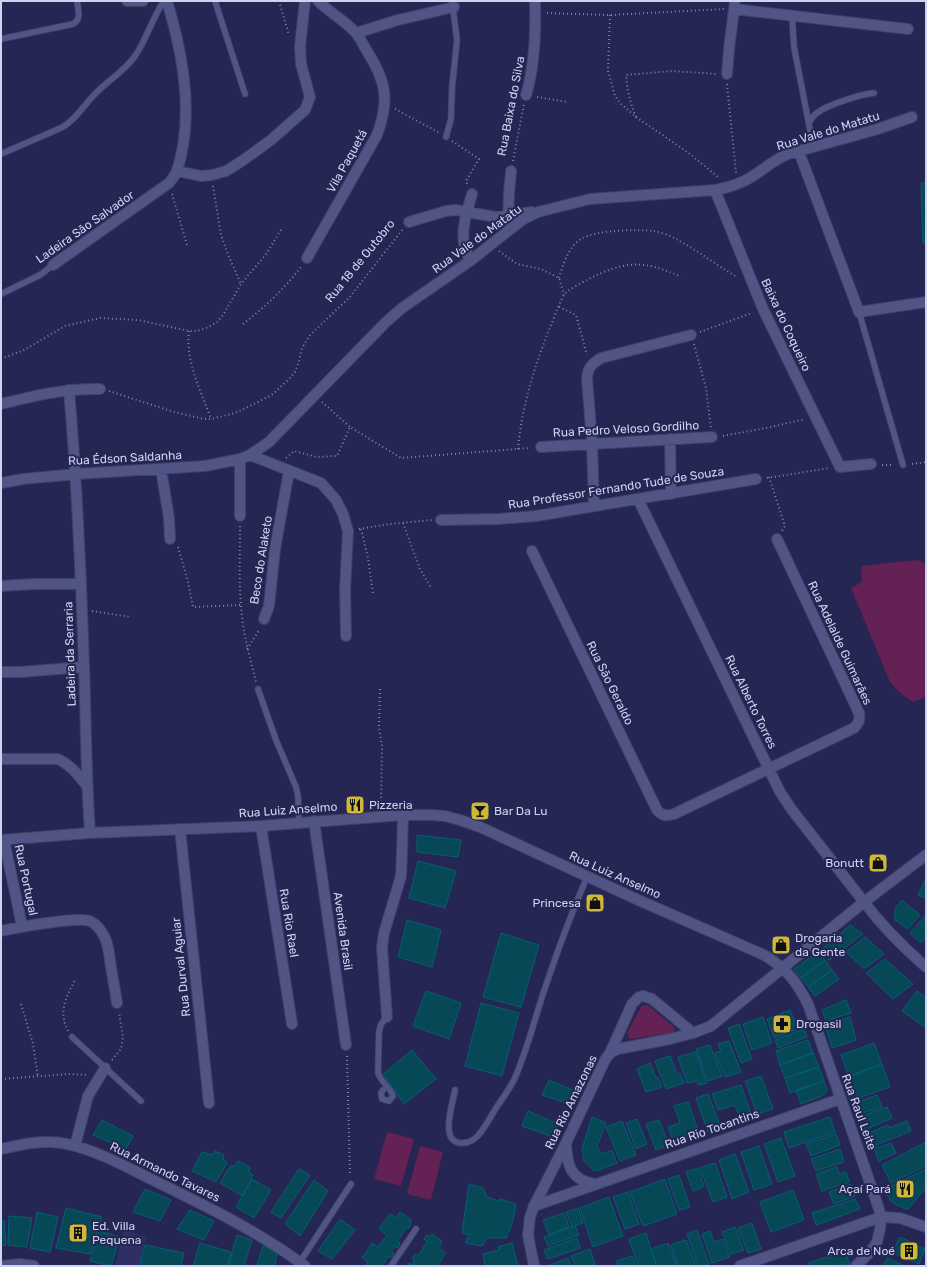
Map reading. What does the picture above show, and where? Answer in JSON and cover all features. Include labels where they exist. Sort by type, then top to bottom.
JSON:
[{"type":"street","points":[[127,1],[143,1]]},
{"type":"street","points":[[167,1],[181,55],[186,117],[184,139],[177,171],[202,176],[226,171],[242,161],[271,140],[305,110],[310,98],[301,64],[300,46],[305,1]]},
{"type":"street","name":"Vila Paquetá","points":[[308,258],[377,135],[385,104],[383,81],[374,62],[356,32],[318,1]]},
{"type":"street","name":"Rua Baixa do Silva","points":[[526,95],[534,54],[536,13],[535,1]]},
{"type":"street","points":[[356,32],[453,4]]},
{"type":"street","points":[[727,74],[728,48],[735,5],[792,16],[908,29]]},
{"type":"street","name":"Rua Vale do Matatu","points":[[250,455],[270,442],[386,322],[402,308],[470,261],[522,220],[538,212],[590,199],[720,189],[748,179],[778,158],[912,117]]},
{"type":"street","points":[[799,152],[859,312],[909,306],[926,302]]},
{"type":"street","name":"Ladeira São Salvador","points":[[54,265],[169,183],[177,171]]},
{"type":"street","name":"Rua Baixa do Silva","points":[[508,231],[507,216],[511,171]]},
{"type":"street","name":"Baixa do Coqueiro","points":[[720,189],[751,283],[840,467]]},
{"type":"street","points":[[470,261],[464,243],[464,234],[467,211],[472,194]]},
{"type":"street","points":[[409,222],[446,211],[456,210],[496,217],[538,212]]},
{"type":"street","points":[[594,506],[592,443],[587,378],[590,366],[601,358],[691,335]]},
{"type":"street","points":[[1,404],[69,390],[83,388],[100,389]]},
{"type":"street","name":"Ladeira da Serraria","points":[[69,390],[76,474],[90,833]]},
{"type":"street","name":"Rua Pedro Veloso Gordilho","points":[[541,447],[712,437]]},
{"type":"street","points":[[670,439],[671,494]]},
{"type":"street","points":[[250,455],[322,483],[336,500],[343,514],[348,531],[345,590],[346,636]]},
{"type":"street","name":"Rua Édson Saldanha","points":[[1,483],[23,479],[76,474],[205,466],[240,459],[250,455]]},
{"type":"street","points":[[240,459],[240,516]]},
{"type":"street","points":[[840,467],[871,464]]},
{"type":"street","points":[[161,469],[169,518],[170,539]]},
{"type":"street","name":"Beco do Alaketo","points":[[264,619],[269,606],[275,549],[290,471]]},
{"type":"street","name":"Rua Professor Fernando Tude de Souza","points":[[441,520],[498,519],[536,516],[756,479]]},
{"type":"street","name":"Rua Alberto Torres","points":[[638,499],[780,792],[792,810],[879,922],[926,967]]},
{"type":"street","name":"Rua Adelalde Guimarães","points":[[674,814],[854,728],[859,724],[859,713],[777,540]]},
{"type":"street","name":"Rua Sāo Geraldo","points":[[532,550],[657,810],[661,814],[667,816],[674,814]]},
{"type":"street","points":[[1,586],[81,584]]},
{"type":"street","points":[[1,672],[84,667]]},
{"type":"street","points":[[1,759],[58,760],[66,762],[72,767],[87,786]]},
{"type":"street","name":"Rua Luiz Anselmo","points":[[2,840],[90,833],[261,826],[381,816],[431,814],[445,816],[480,828],[764,955],[783,968]]},
{"type":"street","points":[[387,1017],[382,947],[384,933],[401,876],[403,815]]},
{"type":"street","name":"Avenida Brasil","points":[[314,821],[346,1045]]},
{"type":"street","name":"Rua Rio Rael","points":[[261,826],[292,1024]]},
{"type":"street","name":"Rua Durval Aguiar","points":[[180,829],[209,1103]]},
{"type":"street","name":"Rua Portugal","points":[[2,840],[22,926]]},
{"type":"street","name":"Rua Rio Amazonas","points":[[534,1266],[528,1235],[530,1217],[605,1060],[610,1053],[618,1049],[693,1033],[711,1026],[864,902],[926,854]]},
{"type":"street","points":[[1,931],[22,926],[80,919],[89,920],[98,927],[104,936],[108,948],[117,1003]]},
{"type":"street","name":"Rua Raul Leite","points":[[783,968],[800,990],[808,1004],[840,1099],[876,1197],[881,1217],[877,1242],[871,1251],[856,1266]]},
{"type":"street","points":[[610,1053],[632,1004],[643,996],[652,999],[693,1033]]},
{"type":"street","points":[[76,1146],[88,1096],[103,1072]]},
{"type":"street","name":"Rua Rio Tocantins","points":[[534,1206],[840,1099]]},
{"type":"street","name":"Rua Armando Tavares","points":[[1,1149],[38,1142],[60,1143],[76,1146],[98,1154],[225,1216],[253,1232],[302,1264]]},
{"type":"street","points":[[566,1143],[568,1164],[572,1172],[583,1182],[594,1184]]},
{"type":"street","points":[[740,1266],[881,1217],[900,1218],[926,1227]]},
{"type":"street","points":[[1,1266],[20,1264],[34,1266]]},
{"type":"lane","points":[[1,39],[73,24],[79,18],[77,1]]},
{"type":"lane","points":[[1,154],[63,126],[74,118],[95,94],[122,71],[135,56],[157,11],[164,1]]},
{"type":"lane","points":[[215,1],[245,94]]},
{"type":"lane","points":[[446,137],[451,119],[452,88],[457,40],[453,4]]},
{"type":"lane","points":[[792,16],[794,47],[808,123],[815,147]]},
{"type":"lane","points":[[808,123],[816,113],[828,106],[874,93]]},
{"type":"lane","name":"Ladeira São Salvador","points":[[1,294],[40,275],[54,265]]},
{"type":"lane","points":[[859,312],[903,465]]},
{"type":"lane","points":[[258,689],[271,727],[296,787],[298,796],[299,822]]},
{"type":"lane","points":[[455,1090],[448,1126],[449,1133],[452,1139],[457,1143],[463,1144],[476,1138],[481,1132],[513,1082],[529,1042],[565,930],[587,877]]},
{"type":"lane","points":[[383,1090],[381,1093],[382,1100],[389,1101],[392,1099],[392,1092],[380,1078],[378,1073],[378,1032],[381,1024],[387,1017]]},
{"type":"lane","points":[[72,1037],[103,1072],[141,1101]]},
{"type":"lane","points":[[302,1264],[351,1184]]},
{"type":"lane","points":[[391,1266],[416,1229]]},
{"type":"path","points":[[536,13],[610,15],[735,5]]},
{"type":"path","points":[[610,15],[608,71],[615,96],[620,103],[636,117],[670,139],[717,176],[720,189]]},
{"type":"path","points":[[636,117],[629,100],[626,75],[672,71],[727,74],[730,121],[737,184]]},
{"type":"path","points":[[526,95],[567,102]]},
{"type":"path","name":"Rua Baixa do Silva","points":[[511,171],[526,95]]},
{"type":"path","points":[[385,104],[446,137],[479,159],[466,181],[472,194]]},
{"type":"path","points":[[212,175],[221,236],[241,284]]},
{"type":"path","points":[[169,183],[187,245]]},
{"type":"path","name":"Rua 18 de Outobro","points":[[100,389],[174,412],[204,419],[211,419],[235,413],[273,394],[289,380],[299,361],[302,348],[310,335],[335,313],[349,298],[409,222]]},
{"type":"path","points":[[1,359],[24,350],[65,326],[100,318],[138,320],[189,331],[197,331],[209,327],[217,322],[241,284],[267,253],[282,228]]},
{"type":"path","points":[[564,295],[559,278],[568,254],[580,239],[591,234],[620,231],[656,231],[674,238],[751,283]]},
{"type":"path","points":[[492,244],[509,259],[518,264],[541,269],[559,278]]},
{"type":"path","points":[[243,324],[268,304],[289,282],[308,258]]},
{"type":"path","points":[[518,449],[520,425],[528,392],[544,343],[564,295],[583,282],[602,272],[624,265],[644,264],[665,269],[681,277]]},
{"type":"path","points":[[559,307],[576,315],[590,366]]},
{"type":"path","points":[[763,309],[691,335],[706,388],[712,437],[771,427],[815,417]]},
{"type":"path","points":[[189,331],[188,340],[194,375],[211,419]]},
{"type":"path","points":[[315,396],[350,426],[401,458],[541,447]]},
{"type":"path","points":[[276,466],[294,451],[317,457],[337,456],[350,426]]},
{"type":"path","points":[[756,479],[840,467]]},
{"type":"path","points":[[769,477],[785,526],[777,540]]},
{"type":"path","points":[[240,516],[239,585],[241,605],[247,649],[258,689]]},
{"type":"path","points":[[348,531],[403,523],[441,520]]},
{"type":"path","points":[[403,523],[420,569],[431,588]]},
{"type":"path","points":[[361,529],[368,558],[373,594]]},
{"type":"path","points":[[170,539],[179,548],[193,607],[241,605]]},
{"type":"path","points":[[82,609],[131,617]]},
{"type":"path","name":"Beco do Alaketo","points":[[247,649],[257,634],[264,619]]},
{"type":"path","points":[[380,689],[378,728],[382,746],[381,816]]},
{"type":"path","points":[[72,1037],[64,1023],[63,1011],[64,1000],[75,980]]},
{"type":"path","points":[[1,1079],[103,1072],[121,1049],[123,1038],[117,1003]]},
{"type":"path","points":[[21,1004],[33,1044],[38,1077]]},
{"type":"path","points":[[346,1045],[351,1184]]},
{"type":"shaded area","points":[[917,560],[926,564],[926,697],[913,702],[899,692],[890,682],[851,588],[862,582],[861,566]]},
{"type":"shaded area","points":[[642,1005],[648,1005],[675,1028],[673,1033],[630,1039],[627,1033]]},
{"type":"shaded area","points":[[387,1132],[414,1139],[401,1186],[374,1179]]},
{"type":"shaded area","points":[[420,1146],[443,1152],[431,1200],[407,1194]]},
{"type":"shaded area","points":[[124,1230],[146,1237],[139,1266],[115,1266]]},
{"type":"building","points":[[921,183],[926,183],[926,243],[923,243]]},
{"type":"building","points":[[417,835],[461,840],[458,857],[417,852]]},
{"type":"building","points":[[418,861],[456,871],[445,908],[409,898]]},
{"type":"building","points":[[926,879],[926,898],[918,895]]},
{"type":"building","points":[[902,900],[920,915],[908,929],[895,920],[895,909]]},
{"type":"building","points":[[926,915],[926,937],[921,943],[910,933]]},
{"type":"building","points":[[407,920],[441,930],[432,967],[398,957]]},
{"type":"building","points":[[850,925],[863,934],[829,960],[821,950]]},
{"type":"building","points":[[501,933],[539,945],[521,1007],[483,997]]},
{"type":"building","points":[[865,937],[884,954],[864,969],[846,952]]},
{"type":"building","points":[[818,952],[825,960],[801,978],[794,969]]},
{"type":"building","points":[[885,959],[913,984],[893,999],[866,973]]},
{"type":"building","points":[[825,960],[832,970],[808,987],[801,978]]},
{"type":"building","points":[[832,970],[839,979],[815,996],[808,987]]},
{"type":"building","points":[[426,991],[461,1003],[449,1039],[413,1026]]},
{"type":"building","points":[[917,991],[926,998],[926,1028],[902,1011]]},
{"type":"building","points":[[846,1000],[851,1013],[826,1021],[822,1010]]},
{"type":"building","points":[[481,1003],[519,1013],[502,1076],[465,1066]]},
{"type":"building","name":"Drogasil","points":[[790,1010],[798,1029],[774,1038],[767,1019]]},
{"type":"building","points":[[763,1017],[772,1043],[752,1050],[743,1024]]},
{"type":"building","points":[[850,1017],[856,1040],[832,1048],[825,1025]]},
{"type":"building","points":[[739,1024],[752,1059],[741,1063],[728,1028]]},
{"type":"building","points":[[804,1029],[807,1037],[778,1048],[775,1040]]},
{"type":"building","points":[[808,1040],[813,1053],[780,1065],[776,1051]]},
{"type":"building","points":[[729,1041],[741,1072],[725,1077],[715,1053],[721,1051],[718,1044]]},
{"type":"building","points":[[874,1043],[882,1064],[849,1077],[841,1055]]},
{"type":"building","points":[[710,1045],[722,1076],[708,1081],[696,1049]]},
{"type":"building","points":[[412,1050],[436,1079],[404,1104],[383,1074]]},
{"type":"building","points":[[696,1052],[707,1083],[698,1085],[697,1081],[687,1083],[678,1057]]},
{"type":"building","points":[[813,1053],[819,1067],[785,1078],[780,1065]]},
{"type":"building","points":[[670,1056],[677,1074],[680,1073],[684,1083],[666,1089],[655,1061]]},
{"type":"building","points":[[650,1063],[656,1078],[658,1077],[662,1087],[646,1092],[637,1069]]},
{"type":"building","points":[[882,1064],[890,1087],[850,1101],[842,1079]]},
{"type":"building","points":[[819,1067],[824,1081],[790,1093],[785,1078]]},
{"type":"building","points":[[761,1076],[773,1109],[757,1114],[745,1081]]},
{"type":"building","points":[[549,1080],[575,1091],[569,1104],[542,1095]]},
{"type":"building","points":[[824,1081],[827,1091],[824,1095],[801,1104],[796,1090]]},
{"type":"building","points":[[741,1085],[751,1114],[740,1118],[735,1105],[718,1110],[712,1094]]},
{"type":"building","points":[[708,1094],[721,1127],[708,1132],[696,1098]]},
{"type":"building","points":[[877,1095],[882,1107],[859,1114],[855,1103]]},
{"type":"building","points":[[688,1102],[700,1135],[674,1143],[668,1127],[680,1123],[674,1106]]},
{"type":"building","points":[[887,1107],[892,1118],[865,1130],[860,1117]]},
{"type":"building","points":[[528,1111],[558,1124],[551,1136],[522,1126]]},
{"type":"building","points":[[592,1117],[606,1123],[597,1146],[599,1151],[603,1154],[612,1150],[617,1163],[594,1171],[584,1161],[582,1149]]},
{"type":"building","points":[[830,1117],[835,1132],[789,1148],[784,1132]]},
{"type":"building","points":[[637,1119],[647,1144],[636,1149],[626,1123]]},
{"type":"building","points":[[102,1120],[133,1136],[126,1149],[93,1135]]},
{"type":"building","points":[[659,1120],[669,1145],[656,1150],[646,1124]]},
{"type":"building","points":[[622,1121],[636,1155],[620,1161],[606,1127]]},
{"type":"building","points":[[907,1121],[911,1131],[871,1147],[866,1134],[888,1125],[889,1128]]},
{"type":"building","points":[[836,1134],[840,1145],[811,1156],[806,1144]]},
{"type":"building","points":[[781,1138],[795,1176],[778,1182],[764,1144]]},
{"type":"building","points":[[926,1142],[926,1166],[891,1183],[882,1165]]},
{"type":"building","points":[[891,1143],[896,1153],[879,1161],[874,1149]]},
{"type":"building","points":[[759,1146],[772,1184],[754,1190],[741,1152]]},
{"type":"building","points":[[840,1149],[844,1162],[816,1171],[811,1159]]},
{"type":"building","points":[[215,1151],[224,1155],[223,1159],[227,1163],[216,1182],[192,1171],[202,1152],[213,1155]]},
{"type":"building","points":[[735,1154],[749,1192],[732,1199],[719,1160]]},
{"type":"building","points":[[238,1161],[251,1168],[248,1171],[253,1175],[243,1196],[220,1183],[230,1166],[234,1166]]},
{"type":"building","points":[[715,1163],[727,1197],[713,1202],[700,1168]]},
{"type":"building","points":[[837,1167],[839,1174],[846,1172],[849,1182],[822,1191],[816,1174]]},
{"type":"building","points":[[698,1168],[704,1186],[693,1191],[686,1172]]},
{"type":"building","points":[[299,1169],[310,1175],[281,1218],[271,1212]]},
{"type":"building","name":"Açaí Pará","points":[[926,1169],[926,1188],[907,1210],[892,1202],[883,1190]]},
{"type":"building","points":[[679,1175],[690,1207],[679,1210],[668,1179]]},
{"type":"building","points":[[252,1179],[271,1190],[254,1218],[236,1207]]},
{"type":"building","points":[[665,1179],[677,1214],[643,1226],[630,1192]]},
{"type":"building","points":[[314,1180],[328,1191],[300,1236],[285,1224]]},
{"type":"building","points":[[469,1184],[483,1188],[487,1197],[516,1204],[513,1221],[506,1238],[487,1238],[482,1246],[465,1243],[469,1235],[462,1233]]},
{"type":"building","points":[[851,1184],[855,1196],[834,1204],[829,1192]]},
{"type":"building","points":[[145,1189],[171,1200],[160,1221],[133,1212]]},
{"type":"building","points":[[793,1190],[804,1220],[771,1232],[760,1202]]},
{"type":"building","points":[[628,1192],[639,1224],[625,1229],[613,1197]]},
{"type":"building","points":[[609,1197],[623,1236],[593,1247],[580,1208]]},
{"type":"building","points":[[855,1199],[860,1209],[816,1225],[812,1213]]},
{"type":"building","name":"Ed. Villa Pequena","points":[[66,1208],[102,1217],[90,1254],[56,1248]]},
{"type":"building","points":[[578,1208],[583,1223],[572,1227],[566,1212]]},
{"type":"building","points":[[190,1210],[214,1221],[204,1240],[177,1229]]},
{"type":"building","points":[[37,1212],[58,1217],[50,1252],[30,1248]]},
{"type":"building","points":[[400,1212],[410,1219],[411,1224],[408,1229],[406,1228],[397,1242],[400,1243],[398,1248],[395,1246],[391,1251],[394,1253],[392,1258],[389,1256],[382,1266],[366,1266],[368,1262],[362,1258],[372,1243],[378,1247],[387,1235],[379,1229],[390,1214],[396,1218]]},
{"type":"building","points":[[564,1213],[569,1227],[549,1235],[543,1220]]},
{"type":"building","points":[[9,1216],[32,1218],[27,1247],[8,1245]]},
{"type":"building","points":[[340,1219],[355,1230],[332,1259],[318,1251]]},
{"type":"building","points":[[4,1220],[6,1245],[1,1246],[1,1221]]},
{"type":"building","points":[[752,1223],[761,1249],[748,1253],[738,1228]]},
{"type":"building","points":[[575,1226],[579,1235],[548,1246],[544,1237]]},
{"type":"building","points":[[735,1227],[744,1250],[731,1254],[722,1232]]},
{"type":"building","points":[[697,1230],[709,1264],[704,1266],[698,1266],[687,1234]]},
{"type":"building","points":[[99,1231],[120,1237],[111,1266],[90,1261]]},
{"type":"building","points":[[710,1231],[714,1242],[723,1239],[730,1257],[712,1263],[702,1234]]},
{"type":"building","points":[[646,1233],[657,1266],[638,1266],[629,1239]]},
{"type":"building","points":[[432,1234],[442,1241],[439,1248],[445,1253],[438,1266],[408,1266],[409,1263],[412,1265],[415,1260],[412,1259],[415,1254],[418,1256],[427,1242],[424,1239],[427,1235],[430,1237]]},
{"type":"building","points":[[237,1235],[252,1240],[244,1266],[233,1266],[229,1264]]},
{"type":"building","name":"Arca de Noé","points":[[900,1237],[925,1249],[919,1264],[892,1253]]},
{"type":"building","points":[[577,1238],[580,1248],[548,1259],[544,1250]]},
{"type":"building","points":[[686,1240],[696,1266],[678,1266],[671,1245]]},
{"type":"building","points":[[200,1243],[231,1252],[228,1266],[193,1266]]},
{"type":"building","points":[[512,1243],[518,1266],[485,1266],[483,1254],[499,1250],[498,1247]]},
{"type":"building","points":[[668,1243],[677,1266],[657,1266],[651,1249]]},
{"type":"building","points":[[145,1245],[184,1253],[181,1266],[139,1266]]},
{"type":"building","points":[[263,1246],[277,1252],[275,1266],[257,1265]]},
{"type":"building","points":[[590,1249],[595,1264],[590,1266],[575,1266],[571,1256]]},
{"type":"building","points":[[845,1251],[850,1265],[812,1266],[808,1263]]},
{"type":"building","points":[[632,1256],[636,1266],[618,1266],[617,1261]]},
{"type":"building","points":[[568,1258],[571,1266],[548,1266]]},
{"type":"building","points":[[887,1258],[905,1266],[883,1266]]},
{"type":"place","name":"Pizzeria","points":[[355,805]]},
{"type":"place","name":"Bar Da Lu","points":[[480,811]]},
{"type":"place","name":"Bonutt","points":[[878,863]]},
{"type":"place","name":"Princesa","points":[[595,903]]},
{"type":"place","name":"Drogaria da Gente","points":[[781,945]]},
{"type":"place","name":"Drogasil","points":[[782,1024]]},
{"type":"place","name":"Açaí Pará","points":[[905,1189]]},
{"type":"place","name":"Ed. Villa Pequena","points":[[78,1233]]},
{"type":"place","name":"Arca de Noé","points":[[909,1251]]}]
